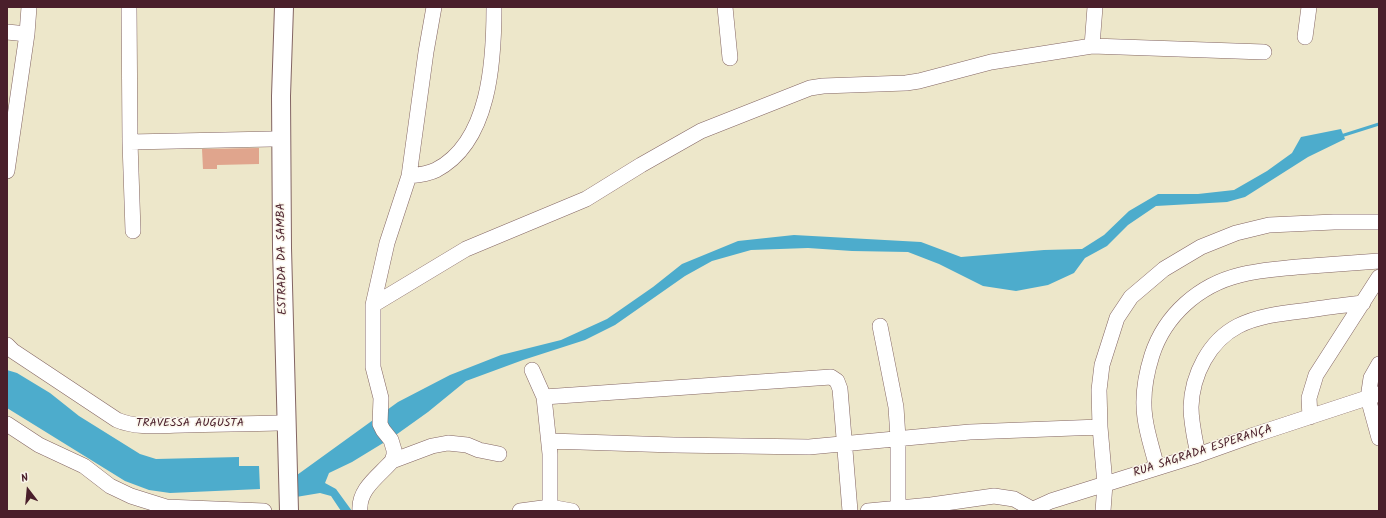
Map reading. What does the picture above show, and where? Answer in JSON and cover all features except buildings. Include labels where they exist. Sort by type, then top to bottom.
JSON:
[{"type":"main road","name":"ESTRADA DA SAMBA","points":[[274,7],[272,139],[273,242],[278,423],[283,472]]},
{"type":"main road","name":"ESTRADA DA SAMBA","points":[[284,7],[281,96],[284,506]]},
{"type":"street","points":[[7,171],[27,34],[29,7]]},
{"type":"street","points":[[129,7],[130,142],[133,231]]},
{"type":"street","points":[[360,511],[360,498],[365,490],[392,461],[394,455],[387,434],[380,424],[381,398],[373,367],[373,305],[387,243],[409,176],[426,52],[434,7]]},
{"type":"street","points":[[409,176],[422,175],[435,170],[459,153],[478,121],[484,104],[489,79],[493,44],[494,7]]},
{"type":"street","points":[[725,7],[730,58]]},
{"type":"street","points":[[1092,46],[1095,7]]},
{"type":"street","points":[[1305,37],[1310,7]]},
{"type":"street","points":[[7,32],[27,34]]},
{"type":"street","points":[[373,305],[466,249],[586,199],[641,165],[701,131],[796,92],[810,88],[823,86],[906,83],[991,62],[1092,46],[1264,52]]},
{"type":"street","points":[[130,142],[272,139]]},
{"type":"street","points":[[1103,511],[1105,484],[1100,427],[1099,390],[1102,365],[1117,318],[1131,297],[1164,269],[1201,247],[1236,233],[1269,225],[1334,222],[1379,222]]},
{"type":"street","points":[[1157,468],[1144,417],[1144,392],[1148,366],[1157,341],[1172,316],[1193,297],[1214,284],[1240,275],[1267,270],[1379,261]]},
{"type":"street","points":[[1310,418],[1309,398],[1316,375],[1337,340],[1379,277]]},
{"type":"street","points":[[1198,455],[1192,419],[1192,393],[1202,362],[1223,336],[1243,324],[1274,315],[1363,302]]},
{"type":"street","points":[[880,326],[896,407],[898,438],[898,508]]},
{"type":"street","name":"TRAVESSA AUGUSTA","points":[[7,345],[13,351],[125,424],[162,425],[278,423]]},
{"type":"street","points":[[1379,364],[1371,378],[1379,438]]},
{"type":"street","points":[[532,370],[544,397],[549,440],[550,507]]},
{"type":"street","points":[[544,397],[831,377],[837,381],[840,389],[850,511]]},
{"type":"street","name":"RUA SAGRADA ESPERANÇA","points":[[1030,510],[1051,501],[1198,455],[1374,396]]},
{"type":"street","points":[[7,424],[39,445],[84,466],[110,486],[131,496],[166,506],[264,511]]},
{"type":"street","points":[[549,440],[809,448],[845,443],[970,432],[1100,427]]},
{"type":"street","points":[[392,461],[432,446],[448,443],[467,445],[479,450],[499,454]]},
{"type":"street","points":[[868,511],[994,496],[1014,499],[1030,510]]},
{"type":"street","points":[[520,511],[550,507],[572,511]]},
{"type":"water","points":[[1341,129],[1345,139],[1308,157],[1245,197],[1227,202],[1156,206],[1128,225],[1107,246],[1085,258],[1074,273],[1048,285],[1016,291],[983,286],[939,264],[908,252],[852,251],[808,248],[751,250],[712,261],[685,276],[615,325],[585,340],[523,360],[466,381],[428,412],[393,437],[352,462],[329,473],[325,483],[336,489],[352,511],[341,511],[331,496],[320,493],[296,497],[297,475],[398,402],[450,375],[501,355],[561,340],[607,319],[653,287],[682,264],[738,241],[794,235],[921,242],[961,257],[1044,250],[1082,249],[1104,235],[1129,211],[1158,194],[1198,194],[1234,190],[1267,171],[1292,153],[1301,137]]},
{"type":"water","points":[[7,370],[17,373],[50,393],[79,416],[140,454],[156,459],[239,457],[239,466],[259,466],[260,489],[170,493],[149,490],[125,481],[7,408]]},
{"type":"waterway","points":[[1341,136],[1379,124]]}]
